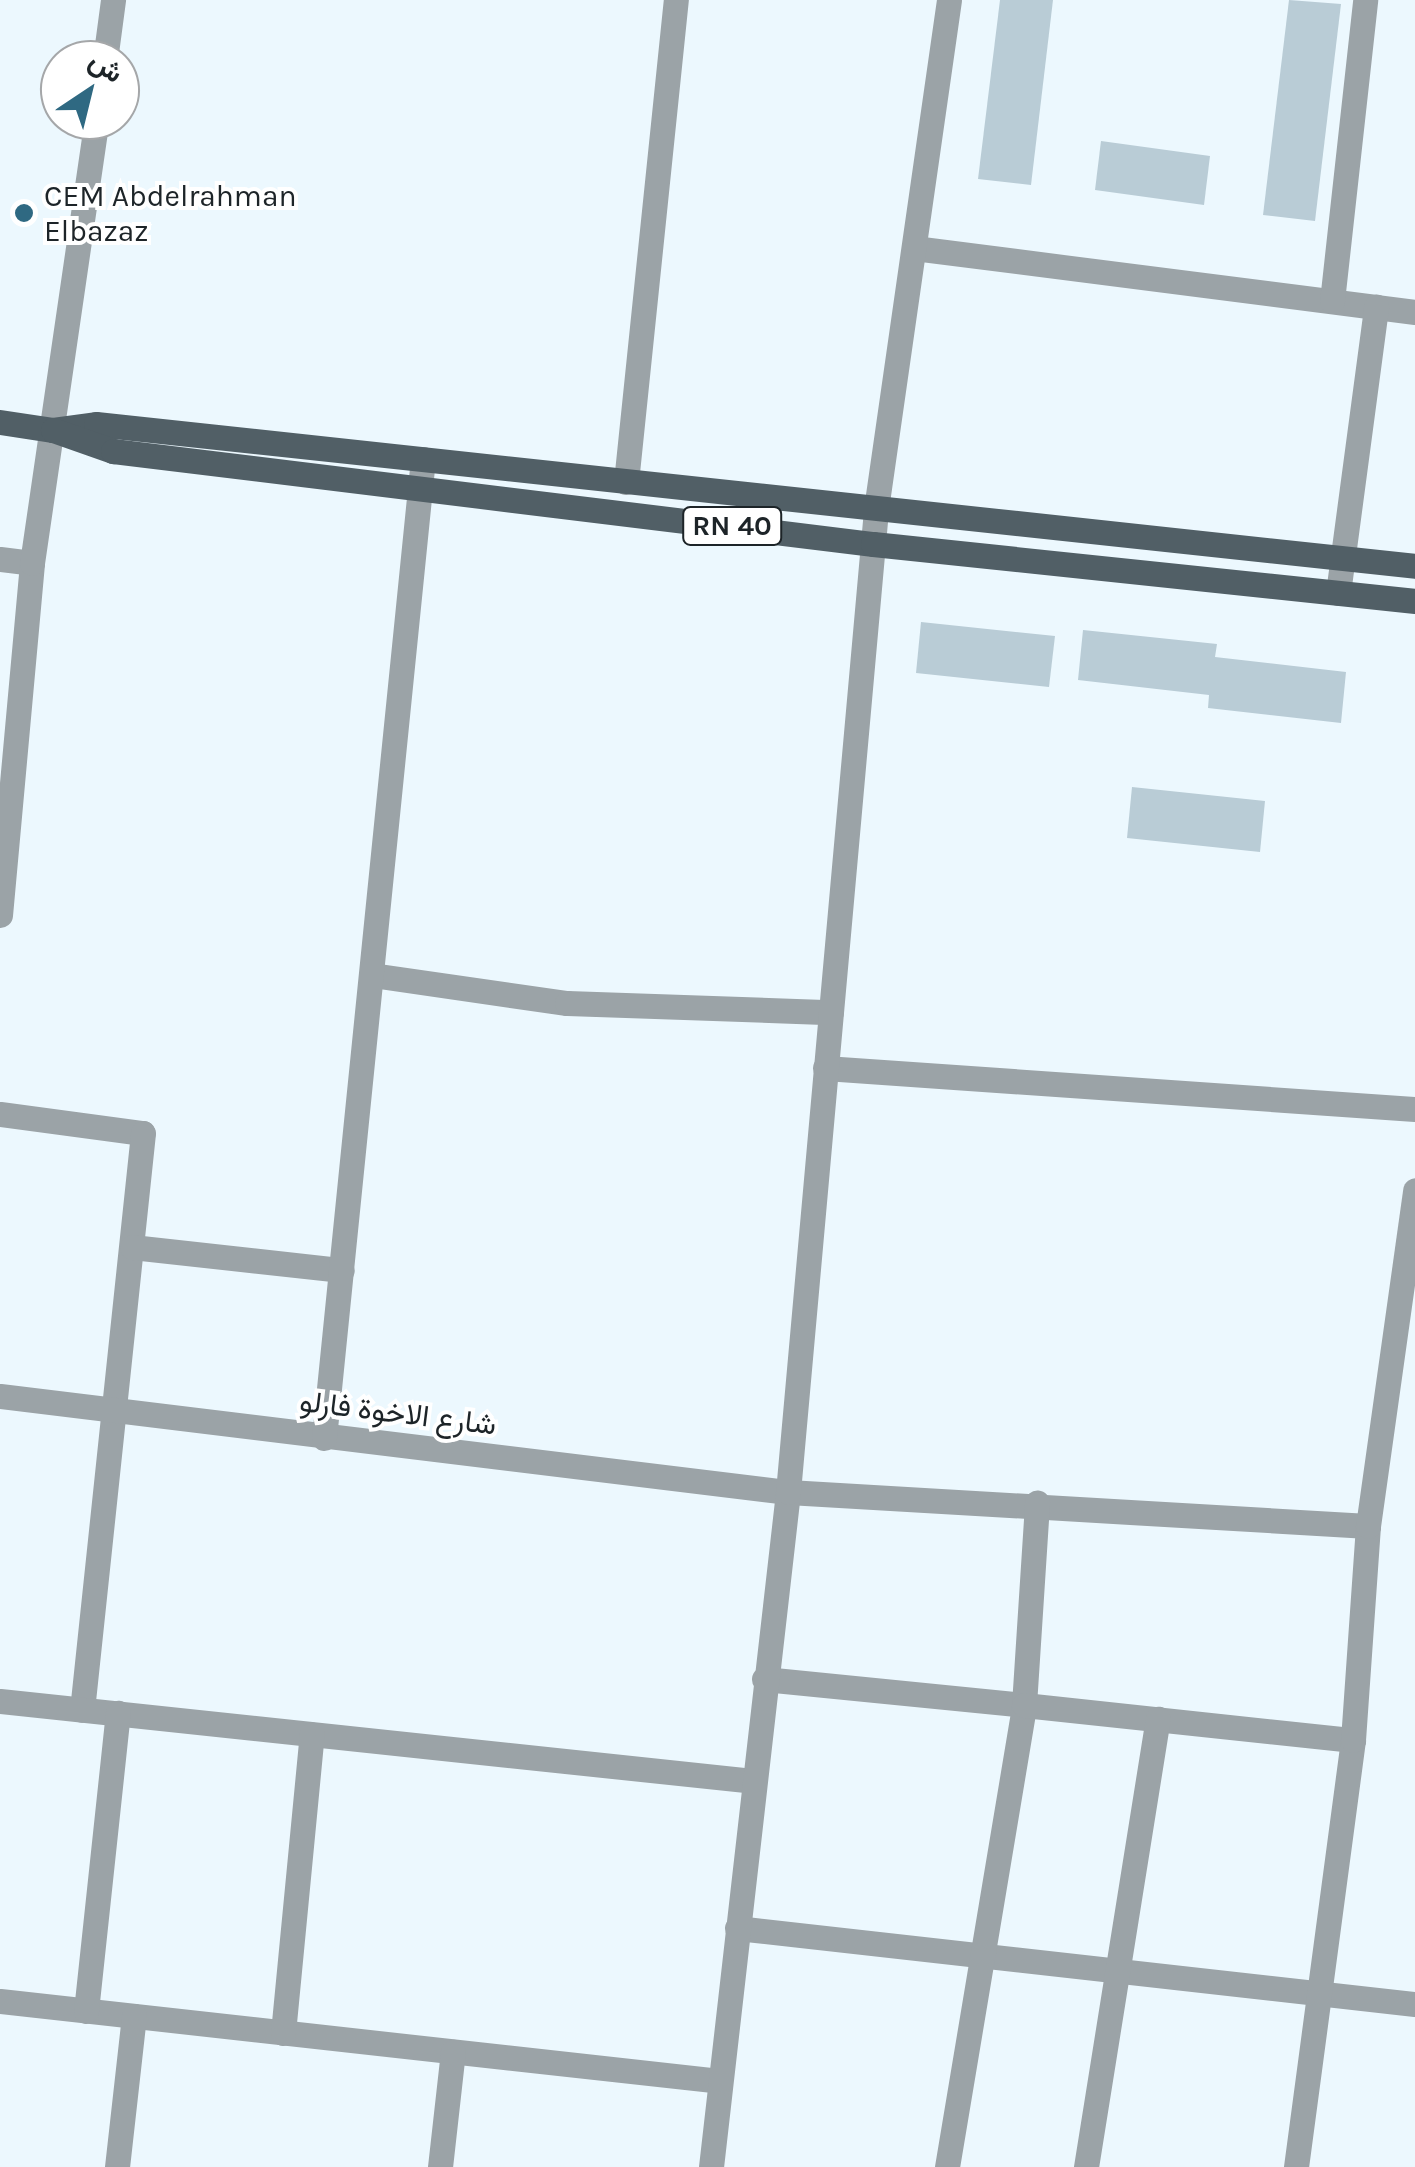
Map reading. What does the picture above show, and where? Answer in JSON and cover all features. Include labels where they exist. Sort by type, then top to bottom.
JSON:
[{"type":"main road","name":"RN 40","points":[[0,422],[54,430],[114,451],[873,544],[1415,601]]},
{"type":"main road","name":"RN 40","points":[[54,430],[96,424],[1415,566]]},
{"type":"main road","points":[[1154,537],[1154,574]]},
{"type":"street","points":[[108,40],[114,0]]},
{"type":"street","points":[[626,482],[676,0]]},
{"type":"street","points":[[711,2167],[788,1492],[876,509],[949,0]]},
{"type":"street","points":[[1332,301],[1365,0]]},
{"type":"street","points":[[0,914],[32,562],[94,140]]},
{"type":"street","points":[[914,248],[1415,312]]},
{"type":"street","points":[[1338,593],[1376,307]]},
{"type":"street","points":[[324,1438],[422,459]]},
{"type":"street","points":[[0,558],[32,562]]},
{"type":"street","points":[[372,975],[567,1002],[831,1012]]},
{"type":"street","points":[[825,1068],[1415,1109]]},
{"type":"street","points":[[0,1114],[143,1134],[82,1710]]},
{"type":"street","points":[[1296,2167],[1353,1740],[1368,1526],[1404,1353],[1415,1190]]},
{"type":"street","points":[[132,1247],[342,1270]]},
{"type":"street","name":"شارع الاخوة فارلو","points":[[0,1396],[788,1492],[1037,1502],[1368,1526]]},
{"type":"street","points":[[947,2167],[1024,1705],[1037,1502]]},
{"type":"street","points":[[764,1679],[1353,1740]]},
{"type":"street","points":[[0,1701],[753,1781]]},
{"type":"street","points":[[86,2011],[118,1713]]},
{"type":"street","points":[[1086,2167],[1158,1720]]},
{"type":"street","points":[[282,2032],[312,1734]]},
{"type":"street","points":[[736,1928],[1415,2004]]},
{"type":"street","points":[[0,2001],[720,2082]]},
{"type":"street","points":[[117,2167],[134,2016]]},
{"type":"street","points":[[440,2167],[453,2052]]},
{"type":"building","points":[[1000,0],[1053,0],[1031,185],[978,179]]},
{"type":"building","points":[[1289,0],[1341,4],[1315,221],[1263,215]]},
{"type":"building","points":[[1101,141],[1210,156],[1204,205],[1095,190]]},
{"type":"building","points":[[921,622],[1055,636],[1049,687],[916,673]]},
{"type":"building","points":[[1083,630],[1217,644],[1215,657],[1346,672],[1341,723],[1208,708],[1209,695],[1078,680]]},
{"type":"building","points":[[1132,787],[1265,801],[1260,852],[1127,838]]},
{"type":"place","name":"CEM Abdelrahman Elbazaz","points":[[24,213]]}]
